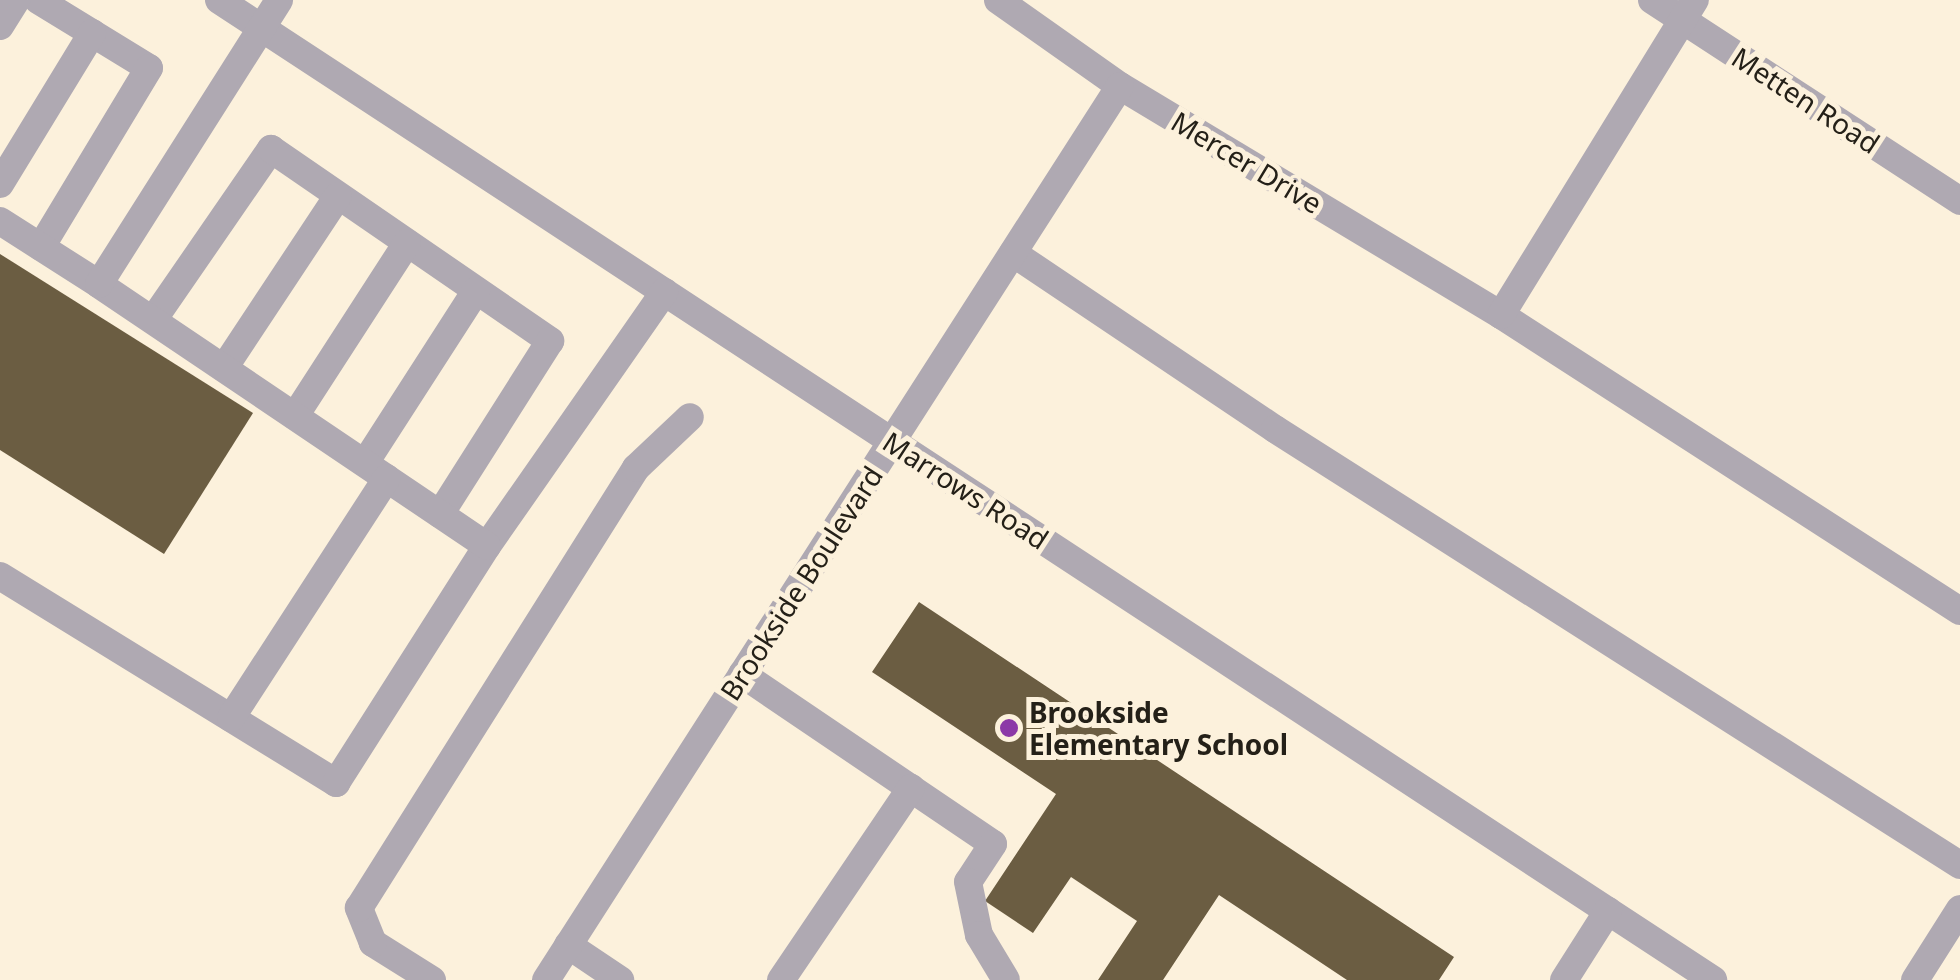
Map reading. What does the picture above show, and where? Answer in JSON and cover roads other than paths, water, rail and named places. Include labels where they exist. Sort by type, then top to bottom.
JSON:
[{"type":"street","points":[[0,26],[16,0]]},
{"type":"street","points":[[38,0],[149,68],[41,246]]},
{"type":"street","name":"Marrows Road","points":[[219,0],[1713,980]]},
{"type":"street","points":[[99,284],[279,0]]},
{"type":"street","name":"Mercer Drive","points":[[998,0],[1120,86],[1502,315],[1960,611]]},
{"type":"street","name":"Metten Road","points":[[1652,0],[1689,10],[1960,201]]},
{"type":"street","points":[[1502,315],[1689,10]]},
{"type":"street","points":[[0,184],[92,33]]},
{"type":"street","name":"Brookside Boulevard","points":[[546,980],[1120,86]]},
{"type":"street","points":[[153,320],[270,149],[550,342],[440,514]]},
{"type":"street","points":[[224,368],[338,196]]},
{"type":"street","points":[[0,221],[488,546]]},
{"type":"street","points":[[295,416],[407,243]]},
{"type":"street","points":[[1013,252],[1275,429],[1960,865]]},
{"type":"street","points":[[231,718],[376,471],[476,290]]},
{"type":"street","points":[[0,576],[336,783],[488,546],[664,292]]},
{"type":"street","points":[[432,980],[373,943],[359,908],[636,468],[690,418]]},
{"type":"street","points":[[742,674],[994,844],[968,882],[978,936],[1006,980]]},
{"type":"street","points":[[781,980],[911,788]]},
{"type":"street","points":[[1915,980],[1960,909]]},
{"type":"street","points":[[1564,980],[1608,911]]},
{"type":"street","points":[[568,945],[620,980]]},
{"type":"place","name":"Brookside Elementary School","points":[[1009,728]]}]
